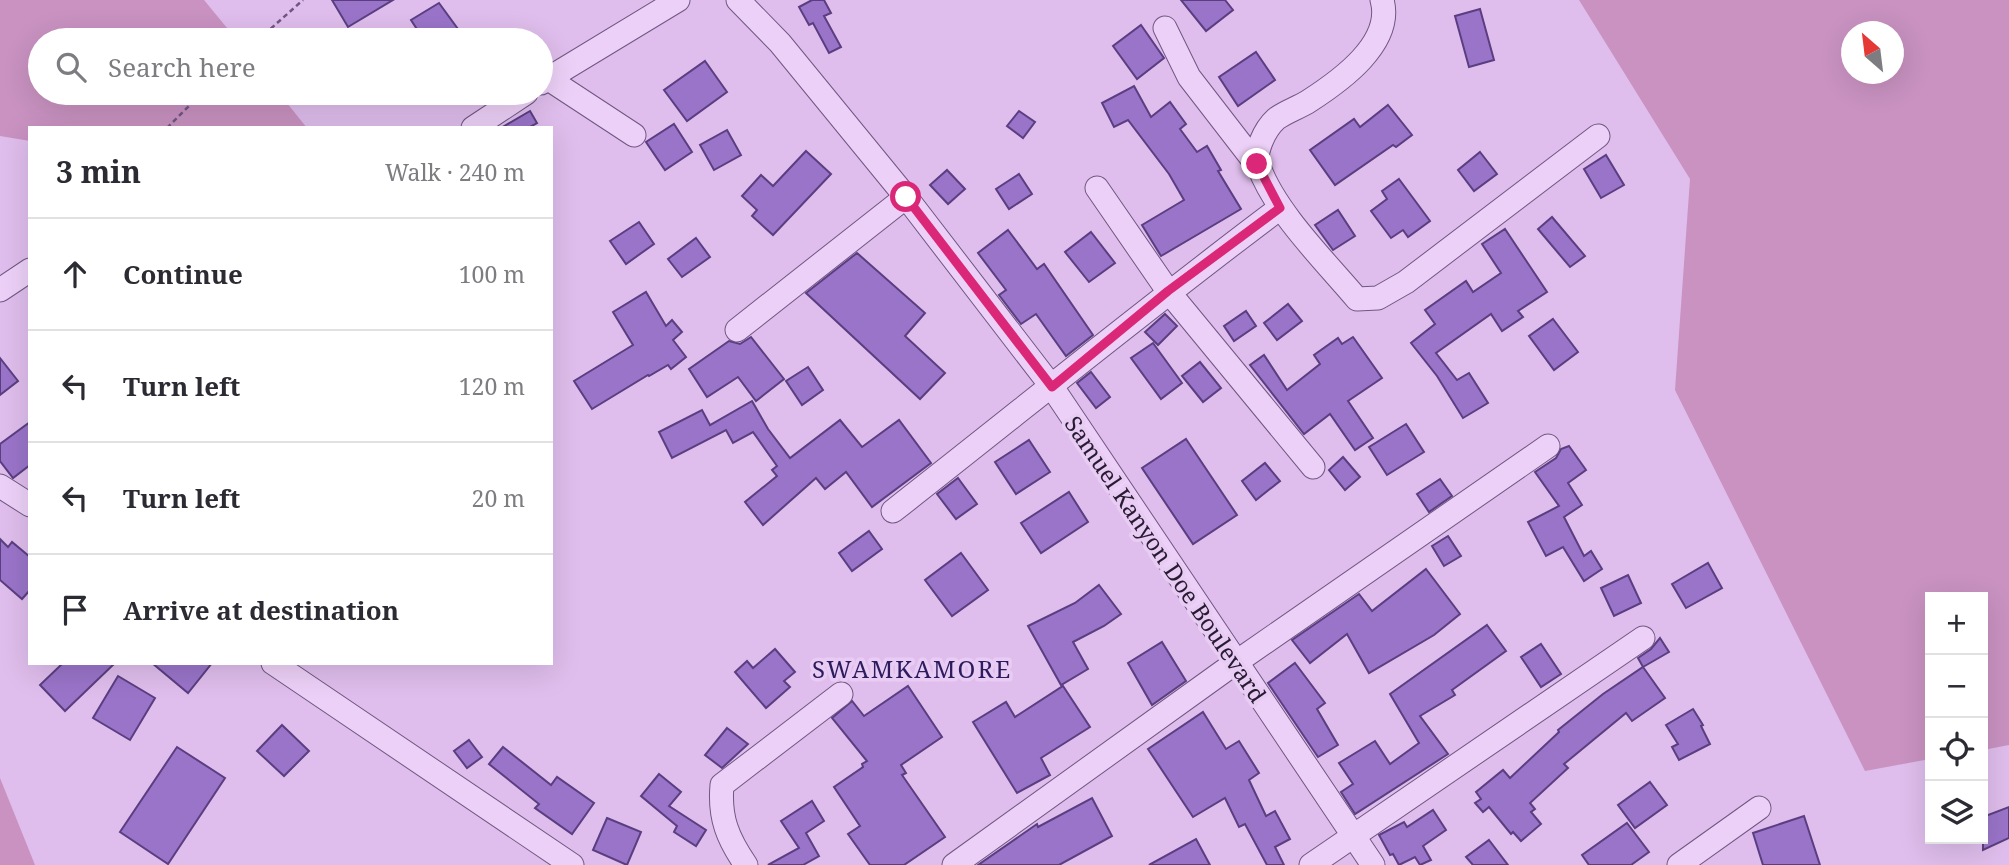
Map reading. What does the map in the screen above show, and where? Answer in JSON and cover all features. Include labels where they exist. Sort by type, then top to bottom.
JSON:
[{"type":"street","points":[[553,73],[678,0]]},
{"type":"street","name":"Samuel Kanyon Doe Boulevard","points":[[738,0],[780,43],[906,197],[1052,387],[1373,865]]},
{"type":"street","points":[[1257,164],[1262,135],[1277,119],[1326,89],[1362,59],[1376,40],[1383,24],[1382,0]]},
{"type":"street","points":[[1165,28],[1189,76],[1257,164],[1280,208],[1357,299],[1378,298],[1406,282],[1598,136]]},
{"type":"street","points":[[553,85],[634,135]]},
{"type":"street","points":[[475,126],[507,105]]},
{"type":"street","points":[[1097,188],[1168,291],[1313,467]]},
{"type":"street","points":[[737,330],[906,197]]},
{"type":"street","points":[[893,511],[1052,387],[1168,291],[1280,208]]},
{"type":"street","points":[[0,290],[28,271]]},
{"type":"street","points":[[954,865],[1236,663],[1548,446]]},
{"type":"street","points":[[0,486],[28,504]]},
{"type":"street","points":[[1311,865],[1643,638]]},
{"type":"street","points":[[276,665],[572,865]]},
{"type":"street","points":[[746,865],[730,842],[720,805],[722,785],[841,694]]},
{"type":"street","points":[[1679,865],[1759,808]]},
{"type":"path","points":[[272,28],[303,0]]},
{"type":"path","points":[[169,126],[190,105]]},
{"type":"shaded area","points":[[0,0],[204,0],[227,28],[28,28],[28,105],[289,105],[305,126],[28,126],[28,141],[0,136]]},
{"type":"shaded area","points":[[1579,0],[2009,0],[2009,745],[1988,749],[1988,592],[1925,592],[1925,760],[1865,771],[1675,390],[1690,179]]},
{"type":"shaded area","points":[[0,778],[35,865],[0,865]]},
{"type":"building","points":[[332,0],[393,0],[348,27]]},
{"type":"building","points":[[812,0],[824,0],[831,13],[824,16],[841,47],[829,53],[813,23],[809,25],[799,7]]},
{"type":"building","points":[[1181,0],[1225,0],[1233,10],[1206,31]]},
{"type":"building","points":[[439,3],[457,28],[416,28],[411,20]]},
{"type":"building","points":[[1480,9],[1494,60],[1469,67],[1455,16]]},
{"type":"building","points":[[1141,25],[1164,58],[1137,79],[1113,46]]},
{"type":"building","points":[[1256,52],[1275,80],[1238,106],[1219,77]]},
{"type":"building","points":[[705,61],[727,92],[687,121],[664,90]]},
{"type":"building","points":[[1134,86],[1151,117],[1170,102],[1186,124],[1180,129],[1197,152],[1207,146],[1221,170],[1218,171],[1241,209],[1161,256],[1142,225],[1184,200],[1169,174],[1128,120],[1114,127],[1102,103]]},
{"type":"building","points":[[1388,105],[1412,135],[1335,185],[1310,150],[1354,119],[1360,127]]},
{"type":"building","points":[[530,111],[537,123],[532,126],[504,126]]},
{"type":"building","points":[[1019,111],[1035,122],[1023,138],[1007,126]]},
{"type":"building","points":[[674,124],[692,152],[665,170],[646,142]]},
{"type":"building","points":[[727,130],[741,155],[714,170],[700,145]]},
{"type":"building","points":[[806,151],[831,174],[773,235],[752,216],[757,210],[742,196],[761,175],[773,186]]},
{"type":"building","points":[[1480,152],[1497,174],[1474,191],[1458,170]]},
{"type":"building","points":[[1606,155],[1624,185],[1601,198],[1584,169]]},
{"type":"building","points":[[947,170],[965,189],[948,204],[930,185]]},
{"type":"building","points":[[1019,174],[1032,194],[1009,209],[996,189]]},
{"type":"building","points":[[1399,179],[1430,221],[1408,237],[1403,230],[1391,238],[1371,211],[1387,199],[1382,191]]},
{"type":"building","points":[[1338,210],[1355,236],[1333,250],[1315,225]]},
{"type":"building","points":[[1552,217],[1585,256],[1570,267],[1538,229]]},
{"type":"building","points":[[639,222],[654,244],[626,264],[610,241]]},
{"type":"building","points":[[1505,229],[1547,292],[1518,311],[1523,317],[1502,331],[1491,314],[1436,353],[1457,380],[1469,373],[1488,403],[1463,418],[1437,376],[1411,343],[1435,324],[1425,310],[1466,281],[1473,292],[1501,273],[1482,244]]},
{"type":"building","points":[[1008,230],[1037,269],[1044,264],[1093,335],[1066,356],[1036,314],[1021,324],[999,295],[1006,290],[978,253]]},
{"type":"building","points":[[1091,232],[1115,263],[1089,282],[1065,252]]},
{"type":"building","points":[[696,238],[710,257],[682,277],[668,259]]},
{"type":"building","points":[[857,253],[925,313],[905,336],[945,373],[920,399],[806,293]]},
{"type":"building","points":[[646,292],[666,326],[672,320],[682,332],[673,340],[686,357],[671,369],[668,365],[648,375],[592,409],[574,381],[633,345],[613,312]]},
{"type":"building","points":[[1288,304],[1302,321],[1277,340],[1264,323]]},
{"type":"building","points":[[1246,311],[1256,326],[1234,341],[1224,326]]},
{"type":"building","points":[[1165,314],[1177,326],[1158,345],[1145,332]]},
{"type":"building","points":[[1553,319],[1578,352],[1554,370],[1529,336]]},
{"type":"building","points":[[751,337],[784,379],[756,401],[738,377],[707,397],[689,369],[729,341],[740,344]]},
{"type":"building","points":[[1353,337],[1382,378],[1348,401],[1373,438],[1355,450],[1330,414],[1304,434],[1250,365],[1264,355],[1287,390],[1320,364],[1314,355],[1338,338],[1342,344]]},
{"type":"building","points":[[1153,343],[1182,383],[1161,399],[1131,358]]},
{"type":"building","points":[[0,358],[18,381],[0,395]]},
{"type":"building","points":[[1200,362],[1221,388],[1203,402],[1182,376]]},
{"type":"building","points":[[808,367],[823,390],[802,405],[786,381]]},
{"type":"building","points":[[1091,372],[1110,397],[1096,408],[1077,383]]},
{"type":"building","points":[[752,401],[768,429],[790,458],[840,420],[862,447],[899,420],[931,463],[872,507],[846,472],[825,489],[816,478],[763,525],[745,502],[777,476],[772,470],[777,466],[753,432],[733,443],[726,430],[672,458],[659,432],[702,410],[710,425]]},
{"type":"building","points":[[28,423],[28,467],[13,478],[0,461],[0,444]]},
{"type":"building","points":[[1406,424],[1424,452],[1387,475],[1369,447]]},
{"type":"building","points":[[1186,439],[1237,515],[1193,544],[1142,468]]},
{"type":"building","points":[[1029,440],[1050,472],[1016,494],[995,462]]},
{"type":"building","points":[[1569,446],[1586,470],[1568,483],[1582,505],[1564,517],[1584,556],[1591,551],[1602,569],[1584,581],[1563,547],[1546,556],[1528,522],[1559,506],[1535,472],[1556,458],[1561,449]]},
{"type":"building","points":[[1343,457],[1360,477],[1345,490],[1329,470]]},
{"type":"building","points":[[1265,463],[1280,481],[1256,500],[1242,481]]},
{"type":"building","points":[[958,478],[977,504],[956,519],[937,494]]},
{"type":"building","points":[[1440,479],[1452,496],[1429,512],[1417,494]]},
{"type":"building","points":[[1069,492],[1088,522],[1041,553],[1021,523]]},
{"type":"building","points":[[869,531],[882,549],[852,571],[839,553]]},
{"type":"building","points":[[1448,536],[1461,556],[1444,566],[1432,546]]},
{"type":"building","points":[[0,539],[8,547],[12,542],[28,555],[28,592],[22,599],[0,580]]},
{"type":"building","points":[[961,553],[988,590],[952,616],[925,580]]},
{"type":"building","points":[[1708,563],[1722,588],[1686,608],[1672,584]]},
{"type":"building","points":[[1426,569],[1460,614],[1434,635],[1369,673],[1347,634],[1310,663],[1292,640],[1359,594],[1372,611]]},
{"type":"building","points":[[1628,575],[1641,603],[1614,616],[1601,588]]},
{"type":"building","points":[[1099,585],[1121,614],[1073,642],[1088,669],[1061,685],[1028,626],[1075,603]]},
{"type":"building","points":[[1487,625],[1506,651],[1452,690],[1455,695],[1420,716],[1448,754],[1355,814],[1341,792],[1353,784],[1339,763],[1375,741],[1390,764],[1419,743],[1390,694]]},
{"type":"building","points":[[1660,638],[1669,652],[1643,667],[1638,658]]},
{"type":"building","points":[[1162,642],[1186,681],[1152,705],[1128,663]]},
{"type":"building","points":[[1541,644],[1561,674],[1541,687],[1521,657]]},
{"type":"building","points":[[775,649],[795,672],[784,681],[790,687],[766,708],[735,672],[747,661],[753,668]]},
{"type":"building","points":[[1295,663],[1325,703],[1317,709],[1338,745],[1318,757],[1268,683]]},
{"type":"building","points":[[61,665],[113,665],[65,711],[40,685]]},
{"type":"building","points":[[154,665],[210,665],[188,693]]},
{"type":"building","points":[[1643,667],[1665,698],[1632,721],[1626,713],[1564,764],[1568,768],[1530,803],[1535,809],[1531,812],[1541,824],[1521,841],[1513,832],[1511,834],[1489,807],[1483,812],[1475,803],[1481,799],[1476,792],[1503,770],[1510,778],[1559,732],[1558,730],[1603,694]]},
{"type":"building","points":[[118,676],[155,698],[130,740],[93,718]]},
{"type":"building","points":[[908,686],[942,737],[901,765],[906,773],[902,775],[945,837],[904,865],[870,865],[848,834],[860,826],[834,787],[863,767],[862,764],[867,761],[832,718],[852,701],[864,716]]},
{"type":"building","points":[[1063,686],[1090,727],[1041,758],[1050,775],[1017,793],[973,722],[1006,702],[1015,717]]},
{"type":"building","points":[[1693,709],[1710,744],[1679,760],[1672,747],[1678,744],[1666,725]]},
{"type":"building","points":[[1203,712],[1226,749],[1239,741],[1259,773],[1249,780],[1266,816],[1275,811],[1290,839],[1275,847],[1284,865],[1267,865],[1245,824],[1239,827],[1225,798],[1193,817],[1148,749]]},
{"type":"building","points":[[282,725],[309,751],[284,776],[257,751]]},
{"type":"building","points":[[727,728],[748,744],[722,768],[705,755]]},
{"type":"building","points":[[469,740],[482,757],[467,768],[454,751]]},
{"type":"building","points":[[177,747],[225,778],[168,864],[120,832]]},
{"type":"building","points":[[503,747],[551,785],[557,777],[594,803],[572,834],[535,808],[539,804],[489,764]]},
{"type":"building","points":[[659,774],[681,792],[669,806],[706,830],[696,846],[674,832],[677,826],[641,796]]},
{"type":"building","points":[[1650,782],[1667,805],[1635,828],[1618,805]]},
{"type":"building","points":[[1092,798],[1112,836],[1059,865],[978,865],[1037,824],[1038,827]]},
{"type":"building","points":[[812,801],[824,821],[806,833],[819,856],[803,865],[768,865],[799,848],[781,821]]},
{"type":"building","points":[[2009,807],[2009,838],[1983,850],[1983,844],[1988,844],[1988,815]]},
{"type":"building","points":[[1433,810],[1446,830],[1423,846],[1431,860],[1420,865],[1415,857],[1399,865],[1379,835],[1404,822],[1407,827]]},
{"type":"building","points":[[1804,816],[1820,865],[1763,865],[1753,833]]},
{"type":"building","points":[[607,818],[641,832],[627,865],[593,850]]},
{"type":"building","points":[[1627,823],[1649,852],[1631,865],[1589,865],[1582,855]]},
{"type":"building","points":[[1196,839],[1210,865],[1149,865]]},
{"type":"building","points":[[1489,840],[1508,865],[1473,865],[1466,857]]},
{"type":"district","name":"SWAMKAMORE","points":[[912,668]]},
{"type":"route","points":[[906,197],[1052,387],[1168,291],[1280,208],[1257,164]]}]
